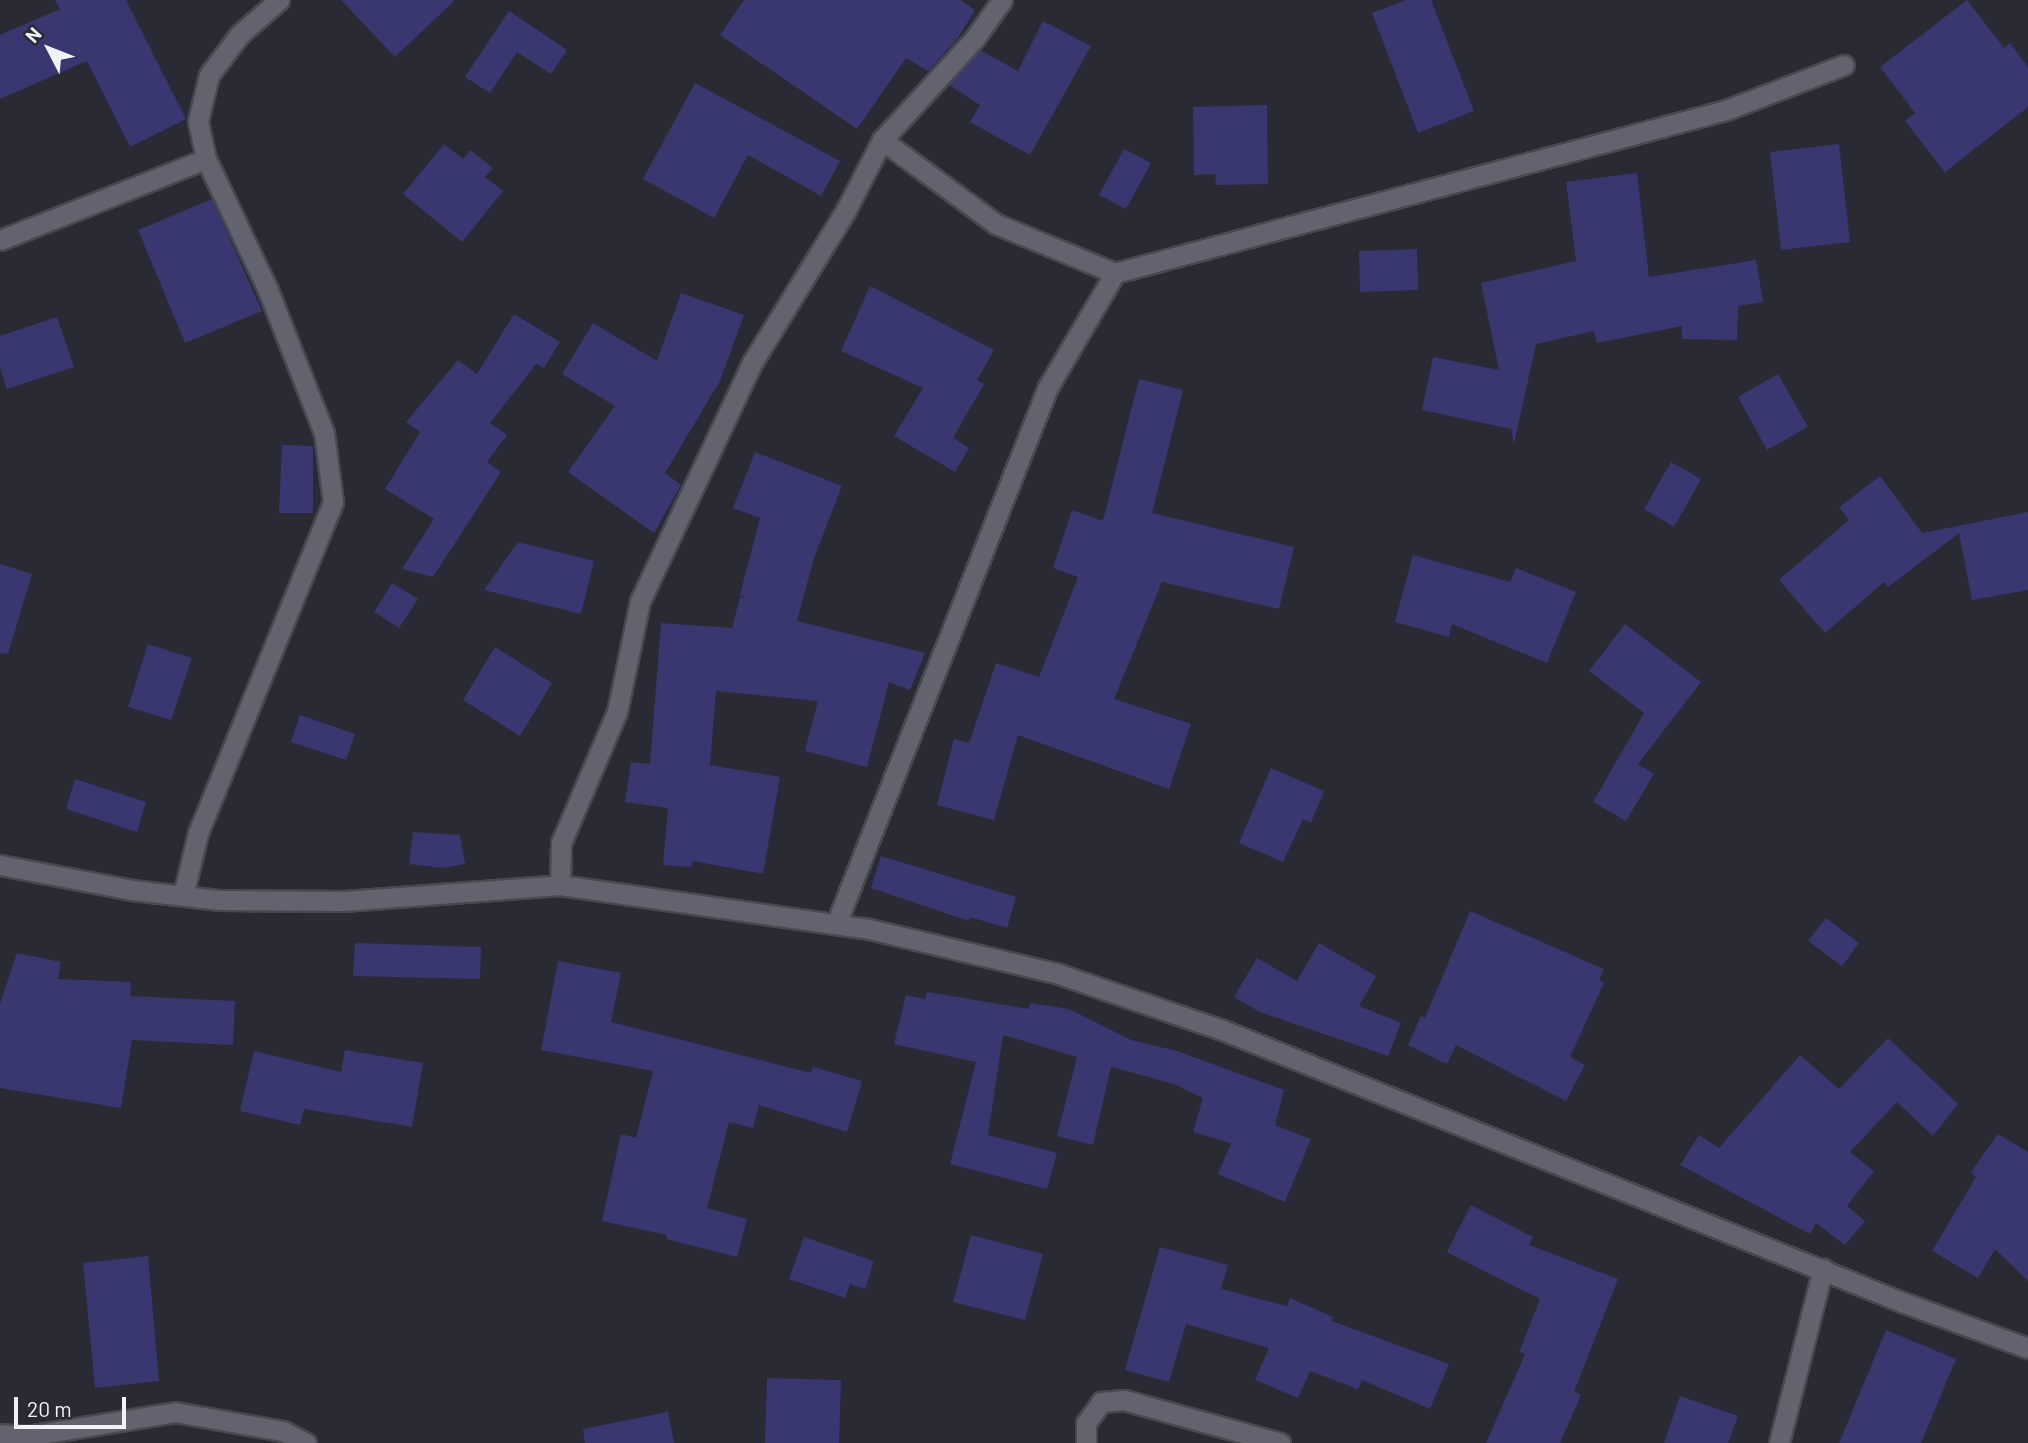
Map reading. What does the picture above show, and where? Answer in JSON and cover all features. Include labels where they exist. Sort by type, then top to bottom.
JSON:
[{"type":"street","points":[[183,896],[198,833],[333,502],[324,433],[303,375],[206,159],[198,121],[209,75],[240,34],[279,0]]},
{"type":"street","points":[[560,885],[561,844],[568,819],[617,712],[640,601],[655,564],[752,363],[846,210],[882,140],[975,38],[1002,0]]},
{"type":"street","points":[[882,140],[996,224],[1115,273],[1726,110],[1844,65]]},
{"type":"street","points":[[0,240],[206,159]]},
{"type":"street","points":[[836,924],[1048,387],[1115,273]]},
{"type":"street","points":[[0,865],[183,896],[344,901],[560,885],[836,924],[1059,974],[1149,1002],[1823,1268],[1902,1302],[2028,1348]]},
{"type":"street","points":[[1779,1443],[1823,1268]]},
{"type":"street","points":[[1086,1443],[1086,1423],[1101,1402],[1124,1400],[1280,1443]]},
{"type":"street","points":[[0,1434],[27,1436],[175,1412],[283,1431],[306,1443]]},
{"type":"building","points":[[55,0],[126,0],[186,119],[130,147],[87,61],[0,99],[0,35],[60,9]]},
{"type":"building","points":[[341,0],[455,0],[395,57]]},
{"type":"building","points":[[744,0],[960,0],[975,10],[958,38],[928,71],[906,58],[857,129],[720,35]]},
{"type":"building","points":[[1406,0],[1431,0],[1474,111],[1418,133],[1372,13]]},
{"type":"building","points":[[1967,0],[2004,48],[2010,43],[2028,67],[2028,107],[1945,172],[1905,121],[1915,113],[1880,67]]},
{"type":"building","points":[[509,11],[567,50],[551,74],[517,52],[490,93],[465,77]]},
{"type":"building","points":[[1043,21],[1091,46],[1030,155],[970,122],[980,105],[949,85],[980,50],[1018,71]]},
{"type":"building","points":[[695,83],[840,161],[821,196],[748,155],[714,218],[643,179]]},
{"type":"building","points":[[1267,105],[1268,184],[1216,185],[1215,174],[1194,175],[1193,107]]},
{"type":"building","points":[[444,144],[463,159],[470,150],[493,168],[485,177],[503,191],[462,242],[403,194]]},
{"type":"building","points":[[1839,144],[1850,242],[1781,250],[1770,152]]},
{"type":"building","points":[[1124,149],[1151,163],[1126,209],[1099,195]]},
{"type":"building","points":[[1637,173],[1649,277],[1756,260],[1763,302],[1738,306],[1737,340],[1682,339],[1682,326],[1597,343],[1594,331],[1536,344],[1514,444],[1511,429],[1422,410],[1433,357],[1499,370],[1481,283],[1576,261],[1566,182]]},
{"type":"building","points":[[212,199],[262,311],[185,343],[138,230]]},
{"type":"building","points":[[1417,249],[1418,290],[1360,292],[1359,251]]},
{"type":"building","points":[[870,286],[994,350],[977,380],[984,384],[953,438],[969,448],[955,472],[894,436],[923,388],[841,351]]},
{"type":"building","points":[[681,293],[744,315],[720,381],[665,473],[681,485],[654,533],[568,472],[615,406],[562,374],[593,323],[657,361]]},
{"type":"building","points":[[514,314],[560,342],[544,368],[536,364],[490,423],[507,435],[487,462],[501,472],[433,577],[402,569],[434,519],[385,489],[420,432],[406,422],[458,360],[477,374]]},
{"type":"building","points":[[57,317],[74,367],[7,389],[0,368],[0,336]]},
{"type":"building","points":[[1778,374],[1808,427],[1767,450],[1738,397]]},
{"type":"building","points":[[1139,379],[1183,390],[1152,513],[1294,547],[1279,609],[1162,582],[1114,699],[1191,724],[1169,789],[1018,735],[994,820],[937,805],[954,739],[969,743],[996,663],[1039,677],[1078,577],[1053,568],[1072,510],[1103,521]]},
{"type":"building","points":[[282,445],[313,446],[313,513],[279,513]]},
{"type":"building","points":[[755,452],[842,486],[814,558],[797,621],[925,653],[910,690],[889,682],[867,767],[805,751],[818,701],[716,691],[710,765],[780,777],[763,874],[693,861],[692,867],[663,865],[668,808],[625,802],[631,762],[650,764],[661,623],[732,628],[740,597],[745,598],[740,595],[760,518],[733,508]]},
{"type":"building","points":[[1671,462],[1701,479],[1674,527],[1644,509]]},
{"type":"building","points":[[1880,476],[1922,533],[2028,512],[2028,590],[1972,600],[1959,533],[1888,587],[1884,582],[1825,633],[1779,580],[1849,520],[1839,507]]},
{"type":"building","points":[[518,542],[594,561],[581,614],[484,590]]},
{"type":"building","points":[[1413,555],[1510,582],[1516,568],[1576,592],[1547,663],[1452,624],[1449,637],[1395,622]]},
{"type":"building","points":[[0,564],[32,574],[8,654],[0,653]]},
{"type":"building","points":[[392,583],[418,599],[399,628],[374,612]]},
{"type":"building","points":[[1625,624],[1701,682],[1638,764],[1654,774],[1626,821],[1593,802],[1644,713],[1589,671]]},
{"type":"building","points":[[148,644],[192,658],[171,720],[128,707]]},
{"type":"building","points":[[495,647],[552,683],[520,736],[463,700]]},
{"type":"building","points":[[300,715],[355,734],[346,760],[291,742]]},
{"type":"building","points":[[1271,768],[1324,791],[1311,823],[1303,819],[1283,862],[1239,843]]},
{"type":"building","points":[[75,779],[146,802],[137,832],[66,809]]},
{"type":"building","points":[[413,832],[460,835],[465,864],[443,868],[409,864]]},
{"type":"building","points":[[881,856],[1016,897],[1007,928],[970,917],[969,921],[871,888]]},
{"type":"building","points":[[1470,911],[1604,969],[1599,980],[1604,983],[1570,1057],[1585,1065],[1566,1101],[1456,1045],[1447,1064],[1408,1045],[1421,1016],[1425,1018]]},
{"type":"building","points":[[1826,918],[1859,943],[1842,966],[1808,941]]},
{"type":"building","points":[[355,943],[481,947],[480,979],[353,976]]},
{"type":"building","points":[[1319,943],[1376,976],[1359,1006],[1401,1023],[1388,1056],[1260,1012],[1234,997],[1257,958],[1297,981]]},
{"type":"building","points":[[17,953],[61,962],[58,979],[131,982],[130,996],[235,1001],[233,1045],[132,1040],[121,1108],[0,1088],[0,1004]]},
{"type":"building","points":[[558,961],[621,973],[611,1022],[811,1073],[813,1067],[862,1081],[847,1132],[759,1105],[753,1128],[729,1122],[707,1208],[747,1219],[737,1257],[666,1239],[667,1235],[602,1221],[621,1134],[636,1138],[653,1071],[541,1050]]},
{"type":"building","points":[[927,992],[1029,1009],[1030,1003],[1069,1009],[1131,1040],[1177,1051],[1284,1090],[1275,1125],[1311,1139],[1285,1202],[1218,1174],[1231,1143],[1193,1132],[1203,1098],[1174,1084],[1111,1067],[1093,1145],[1057,1136],[1077,1057],[1003,1035],[988,1135],[1057,1153],[1047,1189],[950,1164],[976,1062],[894,1044],[906,995],[925,999]]},
{"type":"building","points":[[1888,1038],[1958,1104],[1933,1136],[1897,1102],[1850,1152],[1874,1171],[1847,1206],[1865,1221],[1845,1245],[1816,1223],[1810,1234],[1680,1165],[1699,1135],[1719,1148],[1800,1055],[1839,1089]]},
{"type":"building","points":[[345,1050],[423,1063],[412,1127],[304,1109],[300,1125],[240,1111],[254,1051],[341,1072]]},
{"type":"building","points":[[1998,1134],[2028,1152],[2028,1281],[1995,1249],[1978,1278],[1932,1251],[1976,1177],[1971,1172]]},
{"type":"building","points":[[1471,1205],[1533,1237],[1529,1245],[1618,1279],[1574,1392],[1581,1395],[1560,1443],[1486,1443],[1525,1354],[1519,1352],[1540,1299],[1447,1252]]},
{"type":"building","points":[[971,1235],[1043,1254],[1025,1320],[953,1302]]},
{"type":"building","points":[[804,1237],[874,1261],[865,1289],[850,1284],[845,1298],[789,1279]]},
{"type":"building","points":[[1160,1247],[1228,1265],[1221,1289],[1287,1306],[1290,1298],[1333,1317],[1332,1321],[1449,1364],[1430,1409],[1362,1380],[1358,1389],[1310,1371],[1298,1398],[1255,1380],[1269,1348],[1186,1324],[1169,1382],[1125,1370]]},
{"type":"building","points":[[148,1256],[159,1381],[95,1388],[83,1263]]},
{"type":"building","points":[[1886,1330],[1956,1359],[1921,1443],[1839,1443]]},
{"type":"building","points":[[767,1378],[841,1380],[839,1443],[765,1443]]},
{"type":"building","points":[[1680,1396],[1738,1416],[1728,1443],[1664,1443]]},
{"type":"building","points":[[668,1412],[674,1443],[585,1443],[583,1429]]}]
